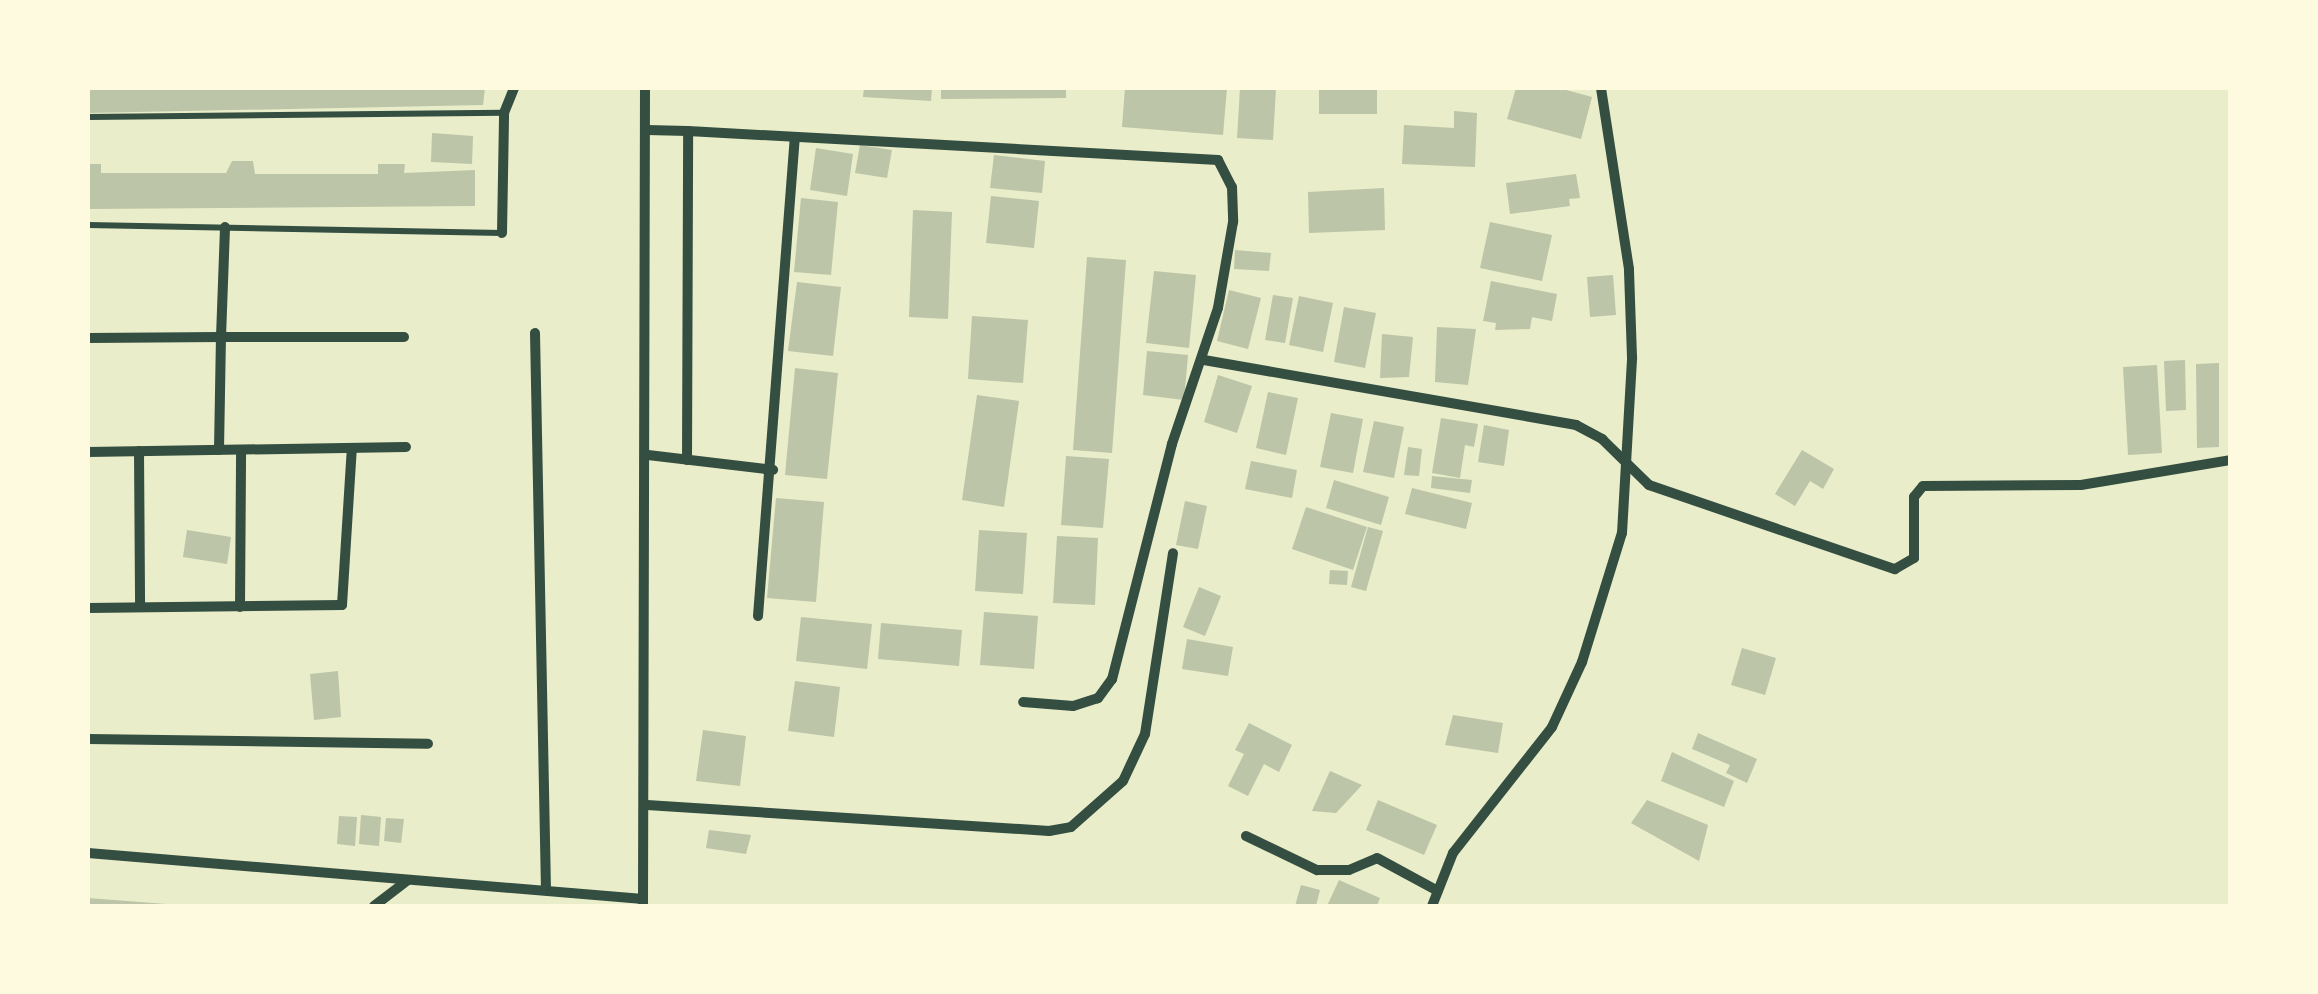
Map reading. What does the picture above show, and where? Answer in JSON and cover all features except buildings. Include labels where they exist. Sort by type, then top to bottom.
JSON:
[{"type":"street","points":[[502,233],[504,113],[514,88]]},
{"type":"street","points":[[88,853],[546,890],[643,903],[647,804],[646,88]]},
{"type":"street","points":[[1432,906],[1452,853],[1552,726],[1582,662],[1622,533],[1628,465],[1629,269],[1602,88]]},
{"type":"street","points":[[646,130],[1218,160],[1232,187],[1234,222],[1204,360],[1172,444],[1112,679],[1098,698],[1073,706],[1023,702]]},
{"type":"street","points":[[687,460],[688,131]]},
{"type":"street","points":[[758,616],[773,470],[795,139]]},
{"type":"street","points":[[219,450],[224,227]]},
{"type":"street","points":[[535,333],[546,890]]},
{"type":"street","points":[[88,338],[404,337]]},
{"type":"street","points":[[1204,360],[1576,425],[1658,488],[1895,569],[1914,558],[1914,497],[1923,486],[2081,486],[2230,460]]},
{"type":"street","points":[[88,608],[342,604],[352,448]]},
{"type":"street","points":[[88,452],[406,448]]},
{"type":"street","points":[[240,607],[241,450]]},
{"type":"street","points":[[139,452],[140,608]]},
{"type":"street","points":[[648,455],[773,470]]},
{"type":"street","points":[[647,804],[1049,831],[1071,827],[1122,781],[1146,734],[1173,554]]},
{"type":"street","points":[[88,739],[428,744]]},
{"type":"street","points":[[1246,836],[1318,870],[1350,870],[1377,858],[1438,892]]},
{"type":"street","points":[[374,906],[409,880]]},
{"type":"lane","points":[[88,118],[504,113]]},
{"type":"lane","points":[[88,224],[502,233]]}]
